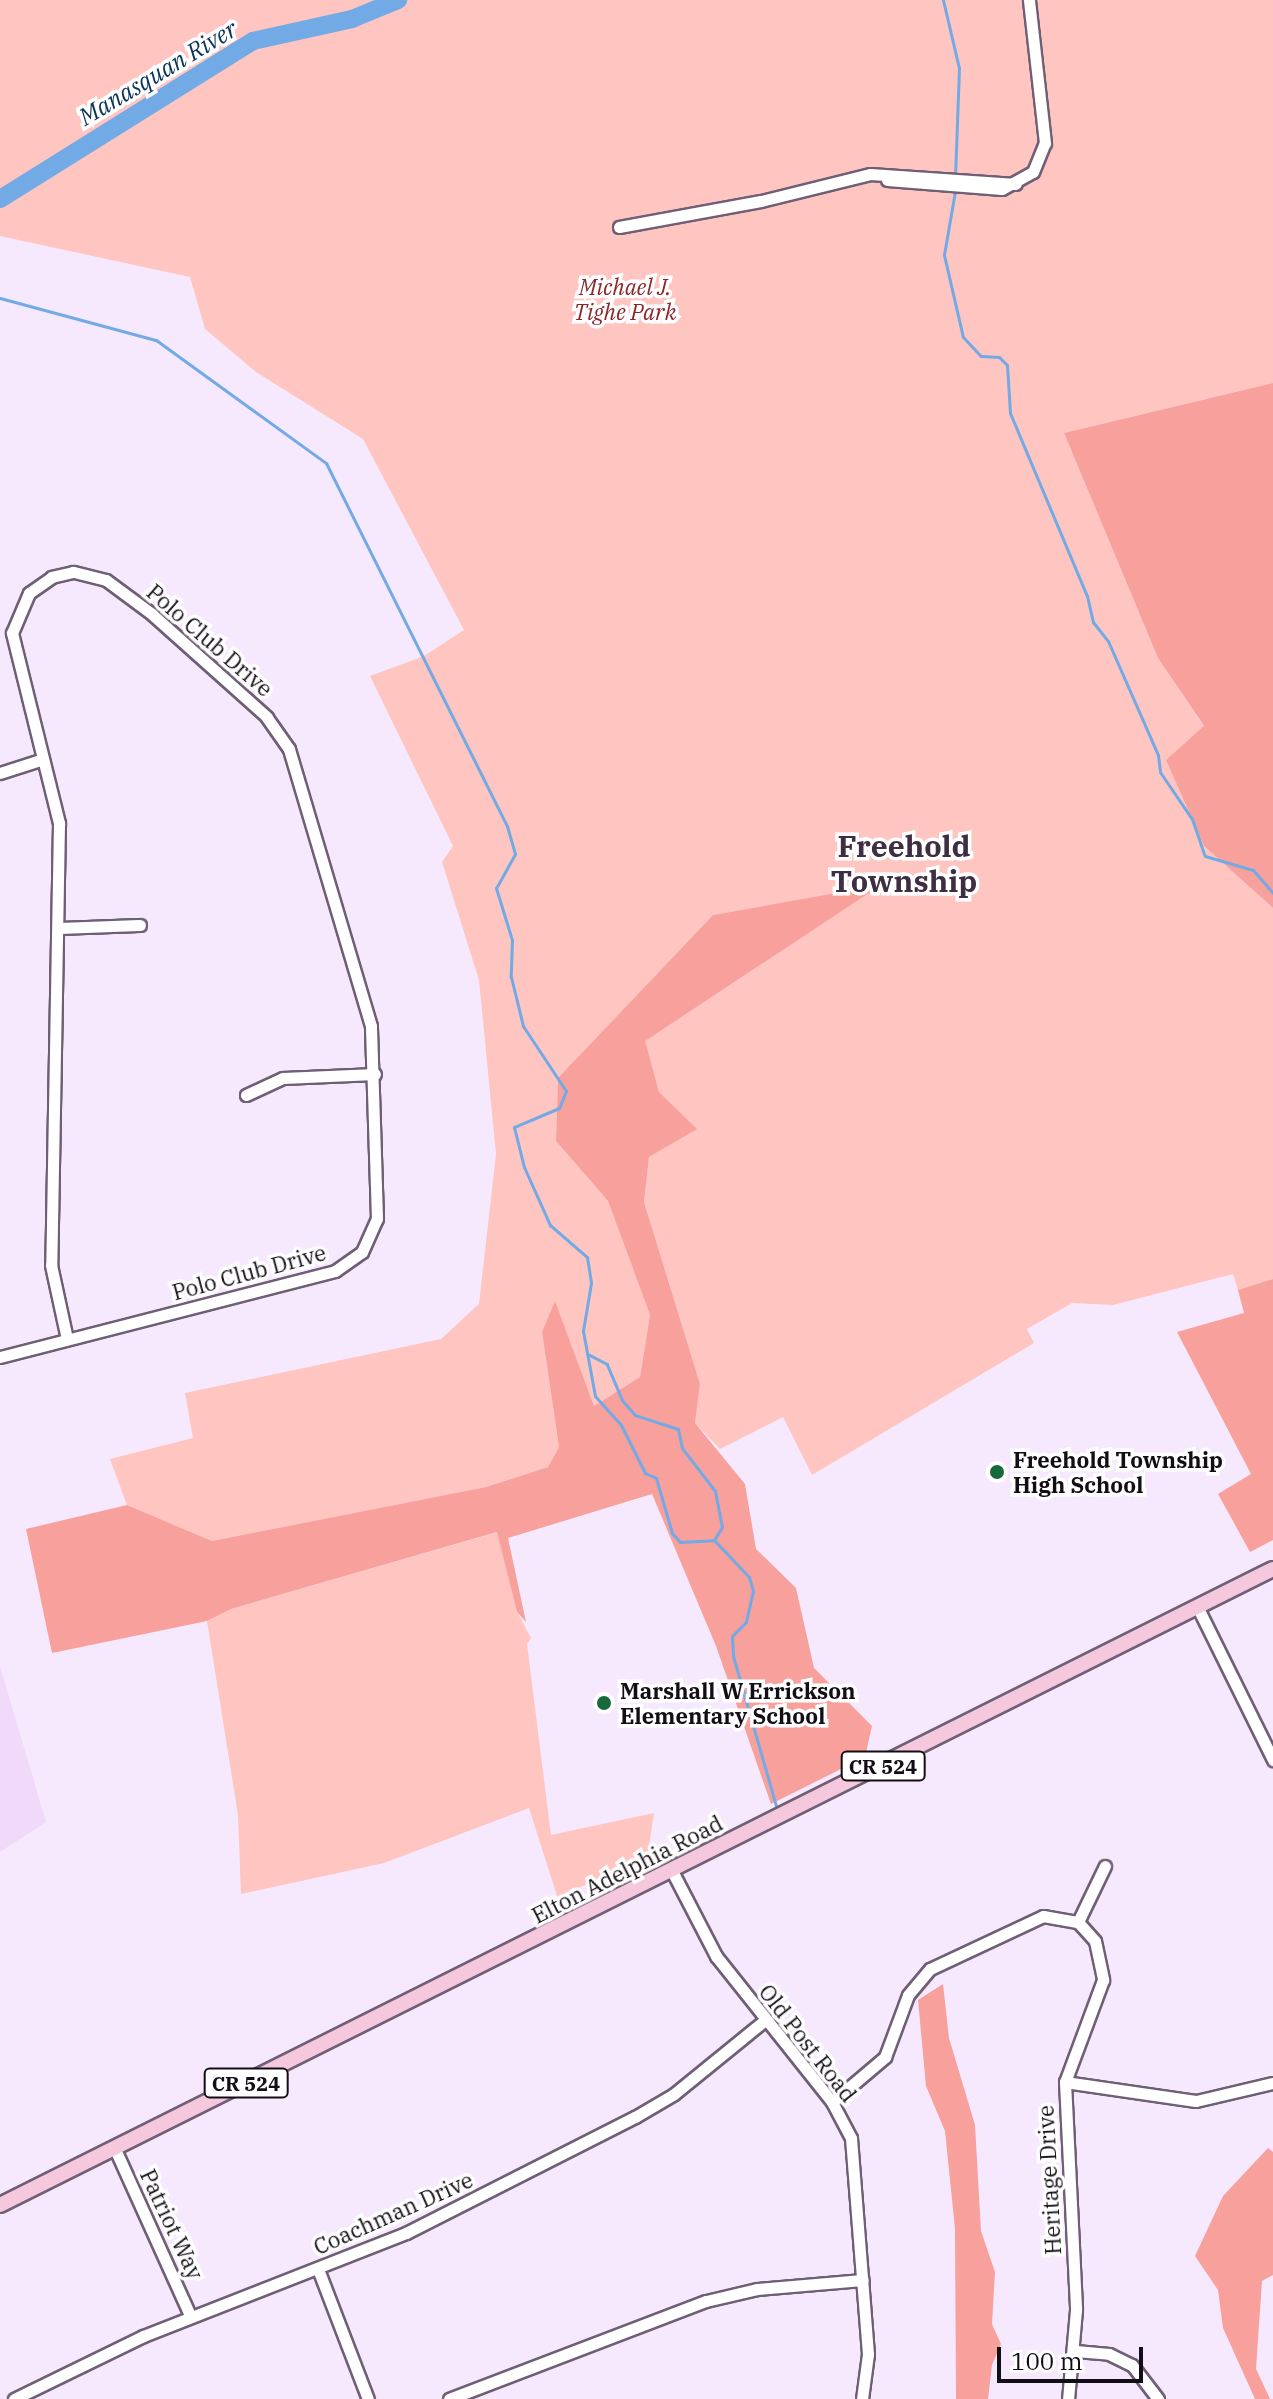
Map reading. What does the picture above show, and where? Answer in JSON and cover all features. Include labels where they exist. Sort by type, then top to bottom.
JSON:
[{"type":"main road","name":"Elton Adelphia Road","points":[[0,2205],[1273,1569]]},
{"type":"street","points":[[619,227],[761,201],[847,178],[962,181],[1002,189],[1016,184],[1038,166],[1045,143],[1029,0]]},
{"type":"street","name":"Polo Club Drive","points":[[0,1357],[292,1283],[353,1261],[367,1245],[377,1219],[375,1074],[371,1026],[289,749],[254,704],[152,614],[95,575],[73,572],[43,581],[24,598],[13,625],[14,652],[59,823],[51,1265],[67,1339]]},
{"type":"street","points":[[0,773],[43,759]]},
{"type":"street","points":[[58,928],[140,925]]},
{"type":"street","points":[[246,1095],[283,1078],[375,1074]]},
{"type":"street","points":[[1197,1606],[1273,1760]]},
{"type":"street","points":[[832,2102],[885,2057],[908,1995],[930,1969],[1031,1918],[1051,1915],[1078,1922],[1105,1866]]},
{"type":"street","name":"Old Post Road","points":[[672,1871],[716,1956],[832,2102],[854,2149],[868,2354],[862,2399]]},
{"type":"street","name":"Heritage Drive","points":[[1068,2399],[1076,2351],[1065,2082],[1103,1980],[1099,1948],[1078,1922]]},
{"type":"street","name":"Coachman Drive","points":[[14,2399],[191,2317],[406,2233],[635,2117],[674,2094],[765,2020]]},
{"type":"street","points":[[1065,2082],[1196,2101],[1273,2083]]},
{"type":"street","name":"Patriot Way","points":[[115,2149],[191,2317]]},
{"type":"street","points":[[318,2269],[368,2399]]},
{"type":"street","points":[[449,2399],[733,2293],[863,2280]]},
{"type":"street","points":[[1076,2351],[1109,2354],[1132,2365],[1158,2399]]},
{"type":"shaded area","points":[[1273,383],[1273,908],[1204,846],[1166,760],[1204,726],[1158,658],[1064,433]]},
{"type":"shaded area","points":[[881,885],[645,1041],[659,1092],[697,1129],[649,1157],[644,1202],[700,1384],[695,1423],[745,1484],[756,1549],[796,1588],[814,1668],[872,1726],[865,1757],[771,1804],[716,1646],[652,1494],[508,1538],[526,1622],[517,1612],[497,1532],[231,1609],[207,1621],[52,1653],[26,1529],[127,1505],[212,1541],[486,1487],[548,1467],[559,1447],[542,1332],[555,1301],[594,1406],[640,1377],[650,1315],[608,1201],[556,1141],[558,1078],[713,915]]},
{"type":"shaded area","points":[[1273,1279],[1273,1540],[1250,1552],[1218,1494],[1251,1474],[1177,1332],[1244,1313],[1238,1290]]},
{"type":"shaded area","points":[[0,1666],[46,1822],[0,1852]]},
{"type":"shaded area","points":[[943,1984],[949,2038],[975,2125],[981,2231],[995,2272],[992,2324],[1001,2344],[992,2365],[988,2399],[956,2399],[955,2229],[945,2131],[926,2086],[918,2000]]},
{"type":"shaded area","points":[[1268,2148],[1273,2152],[1273,2275],[1262,2281],[1256,2369],[1270,2399],[1255,2399],[1223,2328],[1218,2290],[1195,2256],[1223,2196]]},
{"type":"green space","name":"Michael J. Tighe Park","points":[[0,0],[1273,0],[1273,383],[1064,433],[1158,658],[1204,727],[1166,760],[1204,846],[1273,908],[1273,1279],[1238,1290],[1233,1274],[1113,1305],[1072,1303],[1027,1329],[1034,1343],[812,1475],[783,1417],[720,1449],[695,1423],[700,1384],[644,1202],[649,1157],[696,1129],[659,1092],[644,1041],[879,886],[713,915],[558,1078],[556,1141],[608,1201],[650,1315],[640,1377],[594,1406],[555,1302],[542,1332],[559,1447],[548,1467],[486,1487],[212,1541],[127,1505],[110,1459],[193,1438],[185,1393],[441,1339],[479,1304],[496,1154],[479,980],[442,862],[453,846],[370,676],[424,656],[464,630],[363,439],[256,372],[205,329],[190,277],[0,236]]},
{"type":"green space","points":[[498,1532],[517,1612],[531,1638],[527,1644],[551,1835],[654,1813],[648,1852],[558,1899],[529,1808],[384,1863],[241,1894],[238,1815],[207,1621],[231,1609]]},
{"type":"waterway","name":"Manasquan River","points":[[0,199],[253,41],[352,19],[398,0]]},
{"type":"waterway","points":[[943,0],[959,68],[955,175]]},
{"type":"waterway","points":[[955,191],[944,255],[963,337],[981,356],[999,357],[1007,365],[1010,413],[1087,596],[1093,622],[1108,641],[1158,755],[1160,772],[1192,819],[1205,856],[1253,870],[1273,893]]},
{"type":"waterway","points":[[0,298],[156,340],[326,463],[507,826],[515,854],[496,888],[512,940],[511,977],[523,1026],[566,1091],[559,1108],[514,1127],[524,1167],[550,1225],[587,1257],[591,1283],[583,1331],[595,1396],[621,1425],[645,1473],[656,1478],[672,1533],[680,1542],[714,1540],[722,1527],[715,1491],[682,1448],[678,1429],[635,1415],[622,1400],[607,1364],[589,1355]]},
{"type":"waterway","points":[[714,1540],[749,1577],[753,1591],[746,1622],[732,1636],[733,1656],[776,1806]]},
{"type":"place","name":"Freehold Township High School","points":[[997,1472]]},
{"type":"place","name":"Marshall W Errickson Elementary School","points":[[604,1703]]},
{"type":"district","name":"Freehold Township","points":[[904,863]]}]
